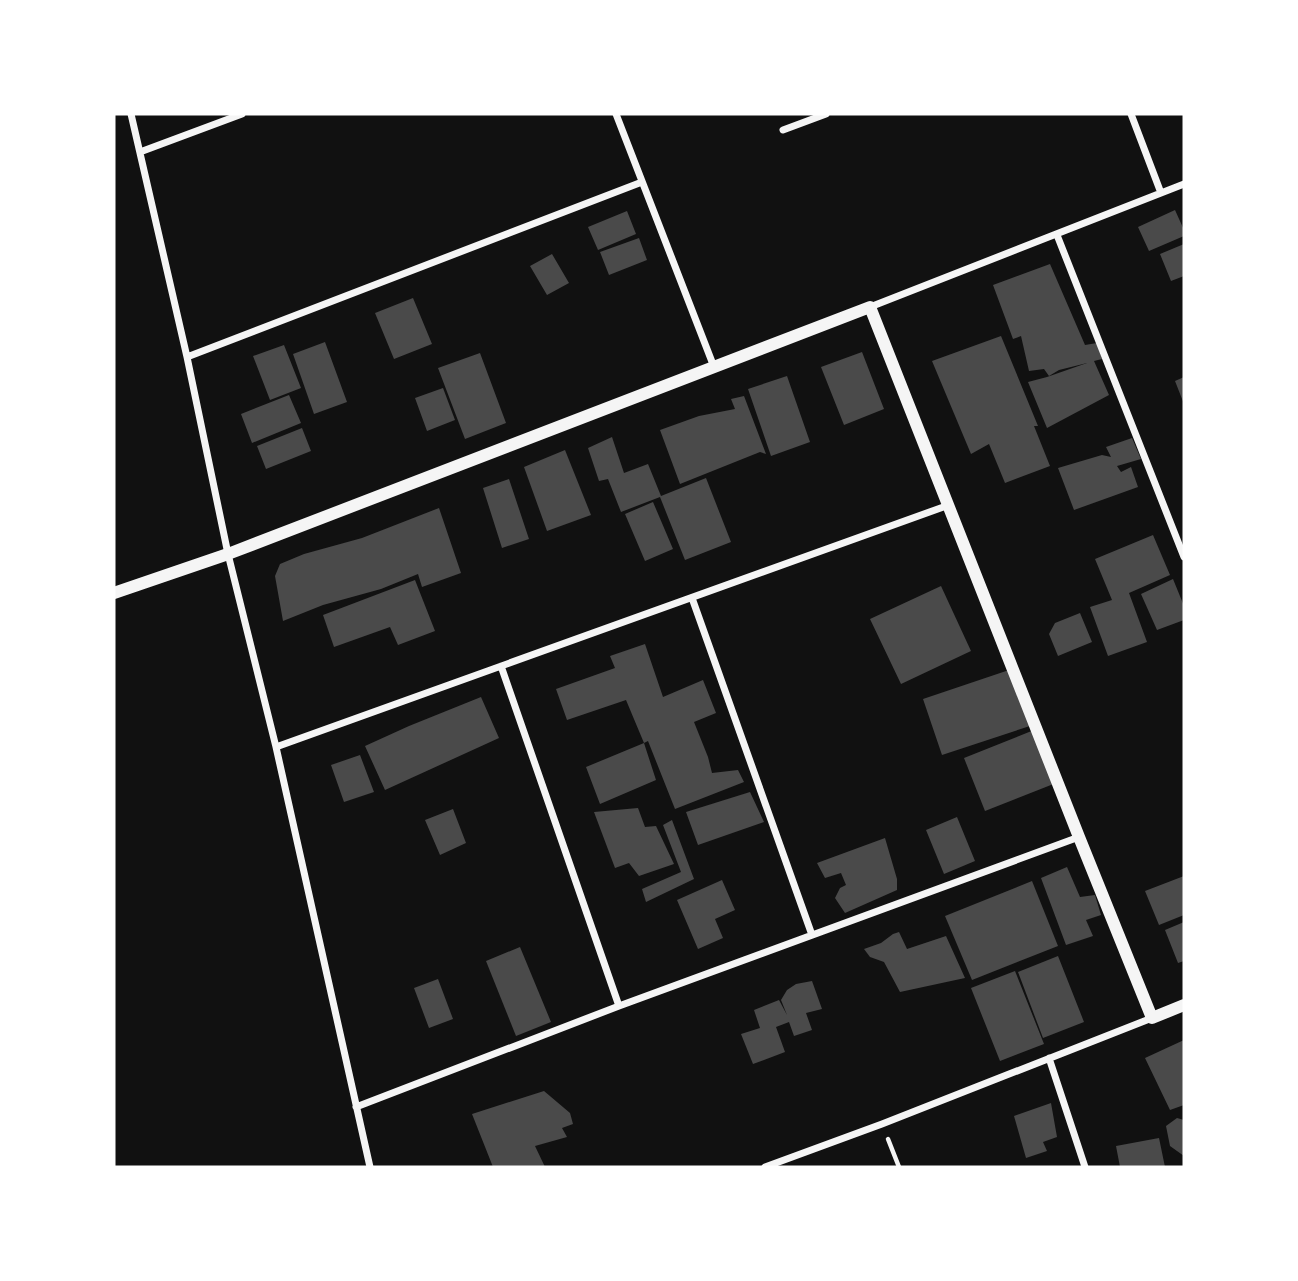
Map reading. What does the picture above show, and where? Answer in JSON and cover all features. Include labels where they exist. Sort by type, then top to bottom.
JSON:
[{"type":"street","points":[[131,114],[187,357],[228,554],[276,747],[370,1167]]},
{"type":"street","points":[[140,152],[242,114]]},
{"type":"street","points":[[616,114],[715,367]]},
{"type":"street","points":[[783,130],[826,114]]},
{"type":"street","points":[[1132,114],[1161,193]]},
{"type":"street","points":[[187,357],[642,183]]},
{"type":"street","points":[[114,593],[228,554],[1184,184]]},
{"type":"street","points":[[1057,235],[1184,557]]},
{"type":"street","points":[[870,307],[1152,1018]]},
{"type":"street","points":[[276,747],[949,505]]},
{"type":"street","points":[[692,598],[812,935]]},
{"type":"street","points":[[501,666],[618,1006]]},
{"type":"street","points":[[356,1107],[618,1006],[1079,837]]},
{"type":"street","points":[[765,1167],[882,1124],[1184,1004]]},
{"type":"street","points":[[1049,1058],[1085,1167]]},
{"type":"path","points":[[882,1124],[899,1167]]},
{"type":"building","points":[[1175,210],[1184,236],[1149,251],[1138,227]]},
{"type":"building","points":[[627,211],[636,234],[598,250],[588,227]]},
{"type":"building","points":[[639,238],[647,260],[609,275],[600,252]]},
{"type":"building","points":[[1184,244],[1184,276],[1171,281],[1160,254]]},
{"type":"building","points":[[552,254],[569,283],[547,295],[530,266]]},
{"type":"building","points":[[1050,264],[1085,345],[1097,343],[1102,359],[1094,361],[1109,395],[1047,428],[1028,382],[1047,377],[1087,363],[1059,370],[1049,376],[1044,369],[1029,371],[1021,336],[1013,339],[993,285]]},
{"type":"building","points":[[413,298],[432,344],[394,359],[375,313]]},
{"type":"building","points":[[1001,336],[1038,426],[1034,426],[1050,466],[1005,483],[989,444],[971,454],[932,361]]},
{"type":"building","points":[[325,342],[347,402],[314,414],[293,354]]},
{"type":"building","points":[[284,345],[301,388],[270,400],[253,356]]},
{"type":"building","points":[[862,352],[884,409],[844,425],[821,367]]},
{"type":"building","points":[[480,353],[506,423],[465,439],[438,368]]},
{"type":"building","points":[[787,376],[810,442],[771,456],[748,389]]},
{"type":"building","points":[[1184,377],[1184,404],[1175,381]]},
{"type":"building","points":[[443,388],[455,420],[427,431],[415,398]]},
{"type":"building","points":[[289,395],[301,423],[252,443],[241,414]]},
{"type":"building","points":[[744,396],[766,454],[760,452],[680,484],[660,430],[699,416],[735,409],[731,399]]},
{"type":"building","points":[[302,428],[311,451],[266,469],[257,446]]},
{"type":"building","points":[[612,437],[624,473],[648,464],[661,496],[706,478],[731,542],[685,560],[660,497],[621,512],[608,479],[599,481],[588,448]]},
{"type":"building","points":[[1132,438],[1141,459],[1117,466],[1121,472],[1131,467],[1138,487],[1074,510],[1058,468],[1102,455],[1111,457],[1106,447]]},
{"type":"building","points":[[565,450],[591,515],[547,531],[524,467]]},
{"type":"building","points":[[509,479],[529,539],[502,548],[483,488]]},
{"type":"building","points":[[653,502],[673,549],[645,561],[625,514]]},
{"type":"building","points":[[439,508],[461,573],[422,587],[418,574],[283,621],[275,576],[280,564],[304,554],[362,538]]},
{"type":"building","points":[[1153,535],[1170,575],[1129,593],[1147,642],[1108,656],[1090,607],[1112,600],[1095,559]]},
{"type":"building","points":[[1173,579],[1184,606],[1184,620],[1157,630],[1141,594]]},
{"type":"building","points":[[415,580],[435,631],[398,645],[390,627],[334,647],[323,615]]},
{"type":"building","points":[[941,586],[971,651],[901,684],[870,619]]},
{"type":"building","points":[[1080,613],[1092,642],[1058,656],[1049,634],[1055,623]]},
{"type":"building","points":[[645,644],[663,697],[703,680],[716,713],[694,722],[712,773],[738,770],[744,782],[675,809],[648,741],[644,743],[626,700],[567,720],[556,689],[615,668],[610,656]]},
{"type":"building","points":[[1012,669],[1030,726],[942,755],[923,699]]},
{"type":"building","points":[[481,697],[499,738],[385,790],[365,746]]},
{"type":"building","points":[[1034,730],[1056,783],[985,811],[964,758]]},
{"type":"building","points":[[644,743],[656,780],[600,804],[586,767]]},
{"type":"building","points":[[360,755],[374,792],[344,802],[331,765]]},
{"type":"building","points":[[750,792],[764,822],[698,845],[686,812]]},
{"type":"building","points":[[638,808],[645,827],[656,826],[674,864],[639,876],[629,863],[615,868],[594,812]]},
{"type":"building","points":[[453,809],[466,843],[440,855],[425,820]]},
{"type":"building","points":[[957,817],[975,861],[944,874],[926,830]]},
{"type":"building","points":[[672,820],[694,879],[646,902],[642,889],[681,872],[663,825]]},
{"type":"building","points":[[885,838],[897,879],[897,890],[845,913],[835,898],[840,888],[846,885],[841,873],[825,878],[817,863]]},
{"type":"building","points":[[1067,867],[1080,897],[1095,895],[1101,915],[1086,920],[1093,936],[1066,945],[1041,878]]},
{"type":"building","points":[[1184,876],[1184,915],[1159,925],[1145,891]]},
{"type":"building","points":[[722,880],[735,910],[715,919],[723,938],[698,949],[677,900]]},
{"type":"building","points":[[1032,881],[1058,946],[972,980],[945,916]]},
{"type":"building","points":[[1184,922],[1184,961],[1178,963],[1165,930]]},
{"type":"building","points":[[899,932],[907,949],[946,936],[965,978],[900,992],[884,962],[870,957],[864,949]]},
{"type":"building","points":[[520,947],[551,1022],[516,1036],[486,961]]},
{"type":"building","points":[[1058,956],[1084,1022],[1043,1038],[1018,972]]},
{"type":"building","points":[[1015,971],[1044,1044],[1000,1061],[971,988]]},
{"type":"building","points":[[438,979],[453,1019],[429,1028],[414,988]]},
{"type":"building","points":[[812,981],[822,1009],[806,1013],[812,1030],[794,1036],[789,1022],[776,1027],[785,1052],[753,1064],[741,1034],[760,1028],[754,1010],[779,1000],[787,1015],[781,1000],[787,990],[796,984]]},
{"type":"building","points":[[1184,1040],[1184,1105],[1170,1110],[1145,1058]]},
{"type":"building","points":[[544,1091],[570,1113],[573,1124],[562,1128],[567,1137],[535,1146],[545,1167],[493,1167],[472,1114]]},
{"type":"building","points":[[1051,1103],[1057,1137],[1043,1142],[1047,1151],[1026,1158],[1014,1116]]},
{"type":"building","points":[[1177,1118],[1184,1120],[1184,1156],[1170,1146],[1166,1126]]},
{"type":"building","points":[[1159,1138],[1165,1167],[1120,1167],[1116,1146]]}]
